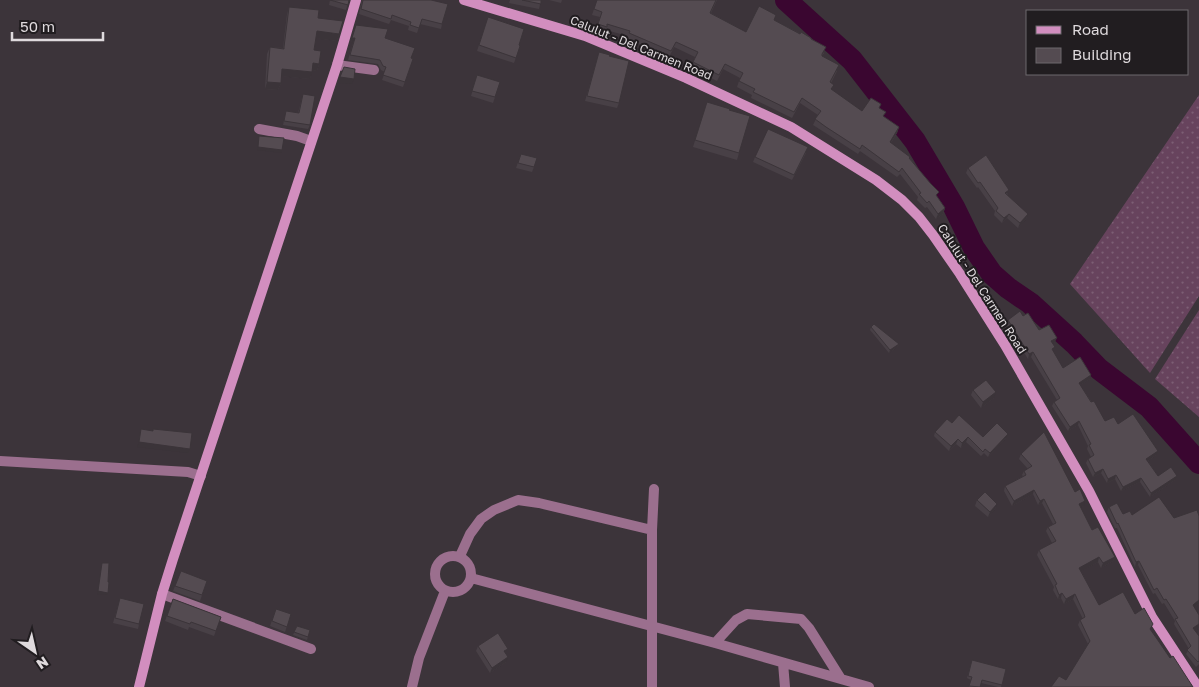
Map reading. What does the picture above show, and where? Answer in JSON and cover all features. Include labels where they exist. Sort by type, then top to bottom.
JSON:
[{"type":"main road","points":[[140,687],[162,594],[337,65],[356,0]]},
{"type":"main road","name":"Calulut - Del Carmen Road","points":[[464,0],[477,2],[585,36],[686,78],[791,127],[876,180],[913,211],[952,261],[1005,345],[1089,491],[1152,617],[1198,687]]},
{"type":"street","points":[[337,65],[374,70]]},
{"type":"street","points":[[259,129],[297,136],[311,141]]},
{"type":"street","points":[[0,461],[188,472],[201,476]]},
{"type":"street","points":[[652,687],[651,626],[654,489]]},
{"type":"street","points":[[460,556],[470,534],[482,519],[494,510],[518,500],[652,530]]},
{"type":"street","points":[[450,555],[460,556],[467,561],[471,569],[471,578],[466,587],[456,592],[445,591],[438,585],[434,576],[436,566],[441,559],[450,555]]},
{"type":"street","points":[[471,578],[869,687]]},
{"type":"street","points":[[412,687],[419,658],[445,591]]},
{"type":"street","points":[[162,594],[311,649]]},
{"type":"street","points":[[715,644],[736,620],[746,614],[801,619],[809,628],[841,678]]},
{"type":"street","points":[[783,663],[785,687]]},
{"type":"shaded area","points":[[1199,95],[1199,296],[1150,373],[1070,284]]},
{"type":"shaded area","points":[[1199,310],[1199,417],[1155,379]]},
{"type":"building","points":[[330,0],[349,0],[348,5]]},
{"type":"building","points":[[363,0],[431,0],[448,4],[442,24],[422,19],[419,28],[410,25],[411,22],[392,15],[391,19],[361,9]]},
{"type":"building","points":[[522,0],[541,0],[541,4]]},
{"type":"building","points":[[597,0],[716,0],[710,13],[746,32],[759,6],[776,15],[774,20],[800,34],[801,32],[826,47],[822,56],[839,65],[830,82],[834,85],[831,89],[862,111],[871,98],[881,104],[879,108],[886,112],[883,116],[899,127],[890,142],[910,157],[939,192],[936,195],[945,208],[938,214],[929,201],[927,203],[919,194],[921,193],[902,168],[899,172],[862,145],[860,149],[826,127],[815,119],[821,111],[802,98],[794,112],[753,92],[755,89],[739,81],[743,73],[725,64],[719,75],[693,62],[698,52],[676,42],[671,51],[629,33],[630,31],[607,24],[607,27],[598,24],[602,12],[594,9]]},
{"type":"building","points":[[289,7],[319,10],[318,18],[343,21],[339,34],[317,31],[314,50],[321,51],[319,64],[313,63],[312,72],[282,69],[281,83],[267,82],[270,47],[284,49]]},
{"type":"building","points":[[488,17],[524,29],[516,58],[479,45]]},
{"type":"building","points":[[356,25],[388,29],[385,38],[415,48],[405,82],[383,75],[386,67],[383,66],[380,60],[350,55],[355,38],[352,38]]},
{"type":"building","points":[[599,52],[629,61],[619,103],[587,96]]},
{"type":"building","points":[[344,67],[355,69],[354,79],[340,77]]},
{"type":"building","points":[[477,75],[500,82],[495,97],[472,91]]},
{"type":"building","points":[[303,94],[315,96],[310,125],[284,121],[286,111],[299,113]]},
{"type":"building","points":[[707,102],[750,116],[739,153],[695,140]]},
{"type":"building","points":[[768,129],[808,147],[794,175],[755,157]]},
{"type":"building","points":[[259,136],[284,138],[282,150],[258,147]]},
{"type":"building","points":[[521,154],[537,158],[534,167],[518,163]]},
{"type":"building","points":[[986,155],[1009,190],[1005,193],[1028,214],[1020,223],[1009,214],[1004,218],[996,211],[998,208],[968,168]]},
{"type":"building","points":[[1020,311],[1023,316],[1028,313],[1039,330],[1049,325],[1057,338],[1051,341],[1055,347],[1052,349],[1063,368],[1080,357],[1091,375],[1079,383],[1091,402],[1094,401],[1105,421],[1114,417],[1118,424],[1133,414],[1158,451],[1146,459],[1158,476],[1171,467],[1177,476],[1151,493],[1141,478],[1123,487],[1116,475],[1108,479],[1103,469],[1095,473],[1088,459],[1094,455],[1089,445],[1091,444],[1079,421],[1070,427],[1054,402],[1060,398],[1033,352],[1029,354],[1008,320]]},
{"type":"building","points":[[874,324],[899,344],[890,350],[871,327]]},
{"type":"building","points":[[986,380],[996,392],[983,402],[973,390]]},
{"type":"building","points":[[959,415],[983,437],[997,423],[1008,434],[990,453],[985,449],[983,452],[968,437],[962,443],[958,439],[951,446],[935,432],[947,419],[952,423]]},
{"type":"building","points":[[141,429],[192,433],[190,449],[139,442]]},
{"type":"building","points":[[1044,432],[1075,492],[1080,489],[1085,501],[1079,504],[1092,530],[1098,527],[1115,557],[1103,563],[1099,557],[1079,568],[1099,605],[1123,592],[1135,614],[1144,608],[1153,624],[1150,629],[1170,658],[1173,656],[1193,687],[1051,687],[1059,676],[1066,680],[1090,641],[1080,620],[1085,617],[1075,594],[1066,599],[1062,593],[1059,595],[1055,585],[1057,584],[1039,550],[1056,541],[1048,527],[1056,523],[1044,499],[1040,501],[1034,490],[1014,501],[1005,486],[1026,475],[1024,471],[1032,466],[1021,454]]},
{"type":"building","points":[[985,492],[997,504],[990,512],[977,500]]},
{"type":"building","points":[[1159,497],[1174,518],[1197,510],[1199,516],[1199,600],[1193,605],[1199,615],[1199,624],[1193,628],[1199,636],[1198,662],[1187,650],[1191,646],[1175,619],[1178,618],[1157,588],[1154,590],[1139,561],[1136,562],[1109,507],[1117,503],[1123,514],[1130,511],[1132,515]]},
{"type":"building","points":[[102,563],[109,563],[108,593],[98,591]]},
{"type":"building","points":[[181,571],[207,581],[202,595],[175,586]]},
{"type":"building","points":[[120,598],[144,604],[139,624],[115,618]]},
{"type":"building","points":[[173,599],[221,617],[216,631],[167,616]]},
{"type":"building","points":[[276,609],[291,614],[287,627],[272,621]]},
{"type":"building","points":[[297,626],[310,630],[308,637],[294,632]]},
{"type":"building","points":[[498,633],[508,649],[504,651],[508,657],[492,668],[478,646]]},
{"type":"building","points":[[972,660],[1006,669],[1002,685],[982,680],[980,687],[969,686],[972,677],[968,676]]},
{"type":"waterway","points":[[786,0],[852,60],[915,141],[954,207],[974,248],[992,274],[1030,303],[1074,343],[1099,369],[1149,407],[1199,463]]}]
